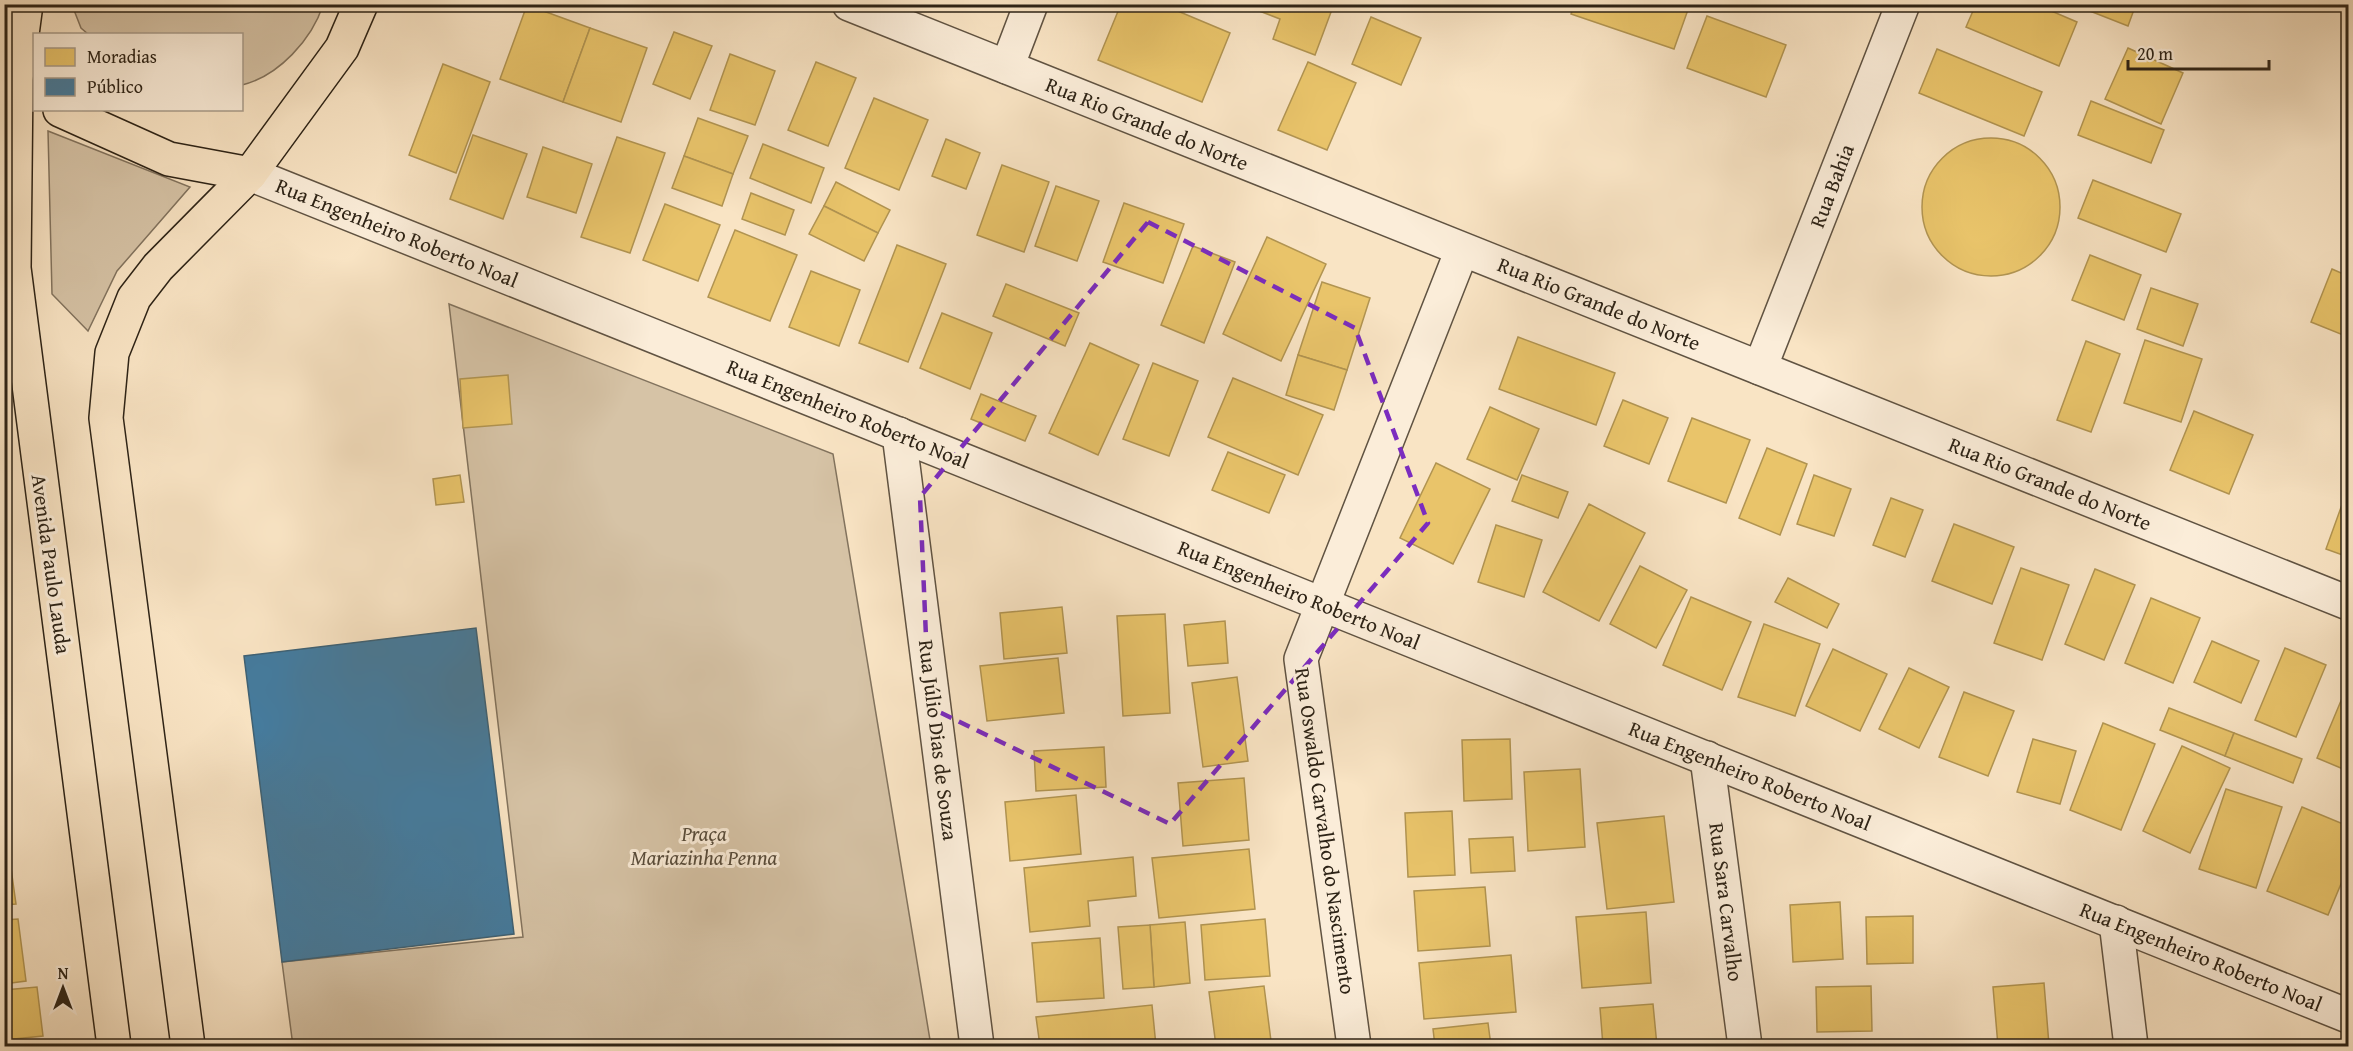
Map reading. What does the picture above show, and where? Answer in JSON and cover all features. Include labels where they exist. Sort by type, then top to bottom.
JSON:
[{"type":"main road","name":"Avenida Paulo Lauda","points":[[26,4],[18,82],[15,280],[114,1047]]},
{"type":"main road","points":[[188,1047],[106,418],[112,353],[134,298],[158,267],[250,174],[342,48],[363,6]]},
{"type":"main road","points":[[62,111],[169,159],[250,174]]},
{"type":"street","name":"Rua Rio Grande do Norte","points":[[849,4],[2349,603]]},
{"type":"street","points":[[1007,68],[1031,4]]},
{"type":"street","name":"Rua Bahia","points":[[1760,368],[1903,4]]},
{"type":"street","name":"Rua Engenheiro Roberto Noal","points":[[250,174],[2349,1016]]},
{"type":"street","name":"Rua Oswaldo Carvalho do Nascimento","points":[[1354,1047],[1301,659],[1462,250]]},
{"type":"street","name":"Rua Júlio Dias de Souza","points":[[898,434],[977,1047]]},
{"type":"street","name":"Rua Sara Carvalho","points":[[1707,758],[1745,1047]]},
{"type":"street","points":[[2116,922],[2131,1047]]},
{"type":"highlighted area","points":[[1148,222],[1355,328],[1428,523],[1170,824],[929,707],[920,497]]},
{"type":"green space","points":[[72,5],[323,5],[311,31],[281,65],[256,80],[243,85],[243,33],[87,33],[81,28]]},
{"type":"green space","points":[[48,131],[190,187],[117,271],[88,331],[52,294]]},
{"type":"green space","name":"Praça Mariazinha Penna","points":[[449,304],[833,454],[931,1046],[293,1046],[282,962],[523,937]]},
{"type":"building: Moradias","points":[[1121,4],[1161,4],[1230,33],[1202,102],[1098,60]]},
{"type":"building: Moradias","points":[[1250,4],[1334,4],[1315,55],[1273,39],[1280,19],[1249,7]]},
{"type":"building: Moradias","points":[[1574,4],[1690,4],[1674,49],[1571,14]]},
{"type":"building: Moradias","points":[[1976,4],[2035,4],[2077,22],[2059,66],[1966,27]]},
{"type":"building: Moradias","points":[[2072,4],[2136,4],[2128,26]]},
{"type":"building: Moradias","points":[[527,5],[590,28],[563,102],[500,79]]},
{"type":"building: Moradias","points":[[1707,16],[1786,45],[1766,97],[1687,68]]},
{"type":"building: Moradias","points":[[1371,17],[1421,38],[1401,85],[1352,64]]},
{"type":"building: Moradias","points":[[590,28],[647,48],[621,122],[563,102]]},
{"type":"building: Moradias","points":[[674,32],[712,46],[690,99],[653,84]]},
{"type":"building: Moradias","points":[[2128,48],[2183,73],[2161,124],[2105,99]]},
{"type":"building: Moradias","points":[[1937,49],[2042,92],[2024,136],[1919,93]]},
{"type":"building: Moradias","points":[[730,54],[775,71],[755,125],[710,110]]},
{"type":"building: Moradias","points":[[816,62],[856,78],[828,146],[788,130]]},
{"type":"building: Moradias","points":[[1308,62],[1356,83],[1327,150],[1278,130]]},
{"type":"building: Moradias","points":[[443,64],[490,82],[456,173],[409,155]]},
{"type":"building: Moradias","points":[[874,98],[928,120],[899,190],[845,168]]},
{"type":"building: Moradias","points":[[2091,101],[2164,130],[2151,163],[2078,135]]},
{"type":"building: Moradias","points":[[698,118],[748,136],[733,174],[684,156]]},
{"type":"building: Moradias","points":[[473,135],[527,154],[503,219],[450,199]]},
{"type":"building: Moradias","points":[[617,137],[665,153],[630,253],[581,237]]},
{"type":"building: Moradias","points":[[1991,138],[2018,143],[2030,149],[2040,158],[2049,168],[2055,180],[2060,207],[2055,234],[2049,246],[2040,256],[2030,265],[2018,271],[1991,276],[1964,271],[1952,265],[1942,256],[1933,246],[1927,234],[1922,207],[1927,180],[1933,168],[1942,158],[1952,149],[1964,143]]},
{"type":"building: Moradias","points":[[946,139],[980,153],[966,189],[932,176]]},
{"type":"building: Moradias","points":[[763,144],[824,168],[811,203],[750,178]]},
{"type":"building: Moradias","points":[[543,147],[592,164],[576,213],[527,197]]},
{"type":"building: Moradias","points":[[684,156],[733,174],[722,206],[672,188]]},
{"type":"building: Moradias","points":[[1002,165],[1049,182],[1024,252],[977,235]]},
{"type":"building: Moradias","points":[[2093,180],[2181,214],[2166,252],[2078,218]]},
{"type":"building: Moradias","points":[[836,182],[890,210],[878,233],[824,206]]},
{"type":"building: Moradias","points":[[1056,186],[1099,201],[1077,261],[1035,246]]},
{"type":"building: Moradias","points":[[751,193],[794,210],[785,235],[742,219]]},
{"type":"building: Moradias","points":[[1124,203],[1184,224],[1163,283],[1103,262]]},
{"type":"building: Moradias","points":[[665,204],[720,225],[698,281],[643,260]]},
{"type":"building: Moradias","points":[[824,206],[878,233],[864,261],[809,234]]},
{"type":"building: Moradias","points":[[735,230],[797,255],[770,321],[708,297]]},
{"type":"building: Moradias","points":[[1267,237],[1326,264],[1281,361],[1223,334]]},
{"type":"building: Moradias","points":[[897,245],[946,264],[908,362],[859,343]]},
{"type":"building: Moradias","points":[[1193,246],[1235,262],[1204,343],[1161,325]]},
{"type":"building: Moradias","points":[[2090,255],[2141,275],[2124,320],[2072,300]]},
{"type":"building: Moradias","points":[[2332,269],[2348,276],[2348,337],[2311,322]]},
{"type":"building: Moradias","points":[[811,271],[860,290],[839,346],[789,327]]},
{"type":"building: Moradias","points":[[1322,282],[1370,298],[1347,370],[1298,355]]},
{"type":"building: Moradias","points":[[1006,284],[1079,313],[1065,346],[993,316]]},
{"type":"building: Moradias","points":[[2151,288],[2198,304],[2183,346],[2137,329]]},
{"type":"building: Moradias","points":[[942,313],[992,333],[970,389],[920,368]]},
{"type":"building: Moradias","points":[[1518,337],[1615,373],[1596,425],[1499,389]]},
{"type":"building: Moradias","points":[[2145,340],[2202,359],[2181,422],[2124,403]]},
{"type":"building: Moradias","points":[[2086,341],[2120,354],[2091,432],[2057,420]]},
{"type":"building: Moradias","points":[[1090,343],[1139,365],[1098,455],[1049,433]]},
{"type":"building: Moradias","points":[[1298,355],[1347,370],[1334,410],[1286,395]]},
{"type":"building: Moradias","points":[[1153,363],[1198,381],[1169,456],[1123,439]]},
{"type":"building: Moradias","points":[[508,375],[512,424],[463,428],[460,379]]},
{"type":"building: Moradias","points":[[1233,378],[1323,415],[1298,475],[1208,437]]},
{"type":"building: Moradias","points":[[981,394],[1036,416],[1025,441],[971,419]]},
{"type":"building: Moradias","points":[[1623,400],[1668,418],[1649,464],[1604,446]]},
{"type":"building: Moradias","points":[[1490,407],[1539,429],[1517,480],[1467,459]]},
{"type":"building: Moradias","points":[[2194,411],[2253,435],[2229,494],[2170,470]]},
{"type":"building: Moradias","points":[[1692,418],[1750,440],[1726,503],[1668,481]]},
{"type":"building: Moradias","points":[[1767,448],[1807,464],[1780,535],[1739,518]]},
{"type":"building: Moradias","points":[[1228,452],[1285,475],[1269,513],[1212,490]]},
{"type":"building: Moradias","points":[[1436,463],[1490,489],[1453,564],[1400,538]]},
{"type":"building: Moradias","points":[[460,475],[464,502],[436,505],[433,479]]},
{"type":"building: Moradias","points":[[1522,475],[1568,492],[1558,518],[1512,501]]},
{"type":"building: Moradias","points":[[1814,475],[1851,489],[1834,536],[1797,524]]},
{"type":"building: Moradias","points":[[2348,488],[2348,557],[2326,549]]},
{"type":"building: Moradias","points":[[1891,498],[1923,510],[1905,557],[1873,545]]},
{"type":"building: Moradias","points":[[1589,504],[1645,533],[1599,621],[1543,592]]},
{"type":"building: Moradias","points":[[1954,524],[2014,547],[1992,604],[1932,581]]},
{"type":"building: Moradias","points":[[1496,525],[1542,540],[1524,597],[1478,582]]},
{"type":"building: Moradias","points":[[1640,566],[1687,590],[1656,648],[1610,624]]},
{"type":"building: Moradias","points":[[2021,568],[2069,585],[2042,660],[1994,643]]},
{"type":"building: Moradias","points":[[2095,569],[2135,585],[2104,660],[2065,644]]},
{"type":"building: Moradias","points":[[1788,578],[1839,604],[1827,628],[1775,602]]},
{"type":"building: Moradias","points":[[1691,597],[1751,622],[1722,690],[1663,665]]},
{"type":"building: Moradias","points":[[2151,598],[2200,618],[2173,683],[2125,663]]},
{"type":"building: Moradias","points":[[1062,607],[1067,653],[1004,659],[1000,613]]},
{"type":"building: Moradias","points":[[1165,614],[1170,713],[1123,716],[1117,616]]},
{"type":"building: Moradias","points":[[1225,621],[1228,663],[1188,666],[1184,625]]},
{"type":"building: Moradias","points":[[1764,624],[1820,644],[1795,716],[1738,697]]},
{"type":"building: Moradias","points":[[2212,641],[2259,661],[2241,703],[2194,682]]},
{"type":"building: Moradias","points":[[2285,648],[2326,665],[2296,737],[2255,720]]},
{"type":"building: Moradias","points":[[1833,649],[1887,674],[1860,731],[1806,706]]},
{"type":"building: Moradias","points":[[1058,658],[1064,713],[987,721],[980,666]]},
{"type":"building: Moradias","points":[[1909,668],[1949,687],[1919,748],[1879,729]]},
{"type":"building: Moradias","points":[[1237,677],[1248,761],[1203,767],[1192,683]]},
{"type":"building: Moradias","points":[[2348,684],[2348,771],[2317,758]]},
{"type":"building: Moradias","points":[[1964,692],[2014,711],[1988,776],[1939,757]]},
{"type":"building: Moradias","points":[[2169,708],[2234,733],[2225,756],[2160,730]]},
{"type":"building: Moradias","points":[[2103,723],[2155,744],[2121,830],[2070,810]]},
{"type":"building: Moradias","points":[[2234,733],[2302,759],[2293,783],[2225,756]]},
{"type":"building: Moradias","points":[[1510,739],[1512,799],[1464,801],[1462,740]]},
{"type":"building: Moradias","points":[[2033,739],[2076,751],[2060,804],[2017,792]]},
{"type":"building: Moradias","points":[[2182,746],[2230,768],[2190,853],[2143,831]]},
{"type":"building: Moradias","points":[[1104,747],[1106,787],[1036,791],[1034,751]]},
{"type":"building: Moradias","points":[[1580,769],[1585,847],[1528,851],[1524,772]]},
{"type":"building: Moradias","points":[[1244,778],[1249,840],[1183,846],[1178,783]]},
{"type":"building: Moradias","points":[[4,779],[7,779],[11,829],[4,830]]},
{"type":"building: Moradias","points":[[2226,789],[2282,807],[2256,888],[2199,869]]},
{"type":"building: Moradias","points":[[1076,795],[1081,854],[1010,861],[1005,802]]},
{"type":"building: Moradias","points":[[2302,807],[2348,826],[2348,867],[2328,915],[2267,891]]},
{"type":"building: Moradias","points":[[1452,811],[1455,875],[1408,877],[1405,813]]},
{"type":"building: Moradias","points":[[1664,816],[1674,902],[1607,909],[1597,823]]},
{"type":"building: Moradias","points":[[1513,837],[1515,871],[1471,873],[1469,839]]},
{"type":"building: Moradias","points":[[8,847],[16,904],[4,905],[4,848]]},
{"type":"building: Moradias","points":[[1249,849],[1255,909],[1159,918],[1152,858]]},
{"type":"building: Moradias","points":[[1133,857],[1136,896],[1088,901],[1090,926],[1030,932],[1024,868]]},
{"type":"building: Moradias","points":[[1485,887],[1490,946],[1418,951],[1414,891]]},
{"type":"building: Moradias","points":[[1840,902],[1843,959],[1793,962],[1790,905]]},
{"type":"building: Moradias","points":[[1646,912],[1651,983],[1582,988],[1576,917]]},
{"type":"building: Moradias","points":[[1913,916],[1913,963],[1867,964],[1866,917]]},
{"type":"building: Moradias","points":[[18,919],[26,981],[4,984],[4,920]]},
{"type":"building: Moradias","points":[[1265,919],[1270,976],[1205,980],[1201,925]]},
{"type":"building: Moradias","points":[[1185,922],[1190,983],[1154,987],[1150,925]]},
{"type":"building: Moradias","points":[[1150,925],[1154,987],[1123,989],[1118,927]]},
{"type":"building: Moradias","points":[[1100,938],[1104,998],[1037,1002],[1032,943]]},
{"type":"building: Moradias","points":[[1511,955],[1516,1012],[1424,1019],[1419,963]]},
{"type":"building: Moradias","points":[[2044,983],[2049,1045],[1998,1046],[1993,987]]},
{"type":"building: Moradias","points":[[1264,986],[1271,1041],[1216,1046],[1209,992]]},
{"type":"building: Moradias","points":[[1871,986],[1872,1031],[1817,1032],[1816,987]]},
{"type":"building: Moradias","points":[[37,987],[43,1036],[4,1040],[4,990]]},
{"type":"building: Moradias","points":[[1653,1004],[1657,1046],[1603,1046],[1600,1008]]},
{"type":"building: Moradias","points":[[1152,1005],[1156,1046],[1040,1046],[1036,1017]]},
{"type":"building: Moradias","points":[[1488,1023],[1491,1046],[1435,1046],[1433,1029]]},
{"type":"building: Moradias","points":[[1882,1040],[1882,1046],[1817,1046],[1816,1044]]},
{"type":"building: Público","points":[[476,628],[514,934],[282,962],[244,656]]}]
